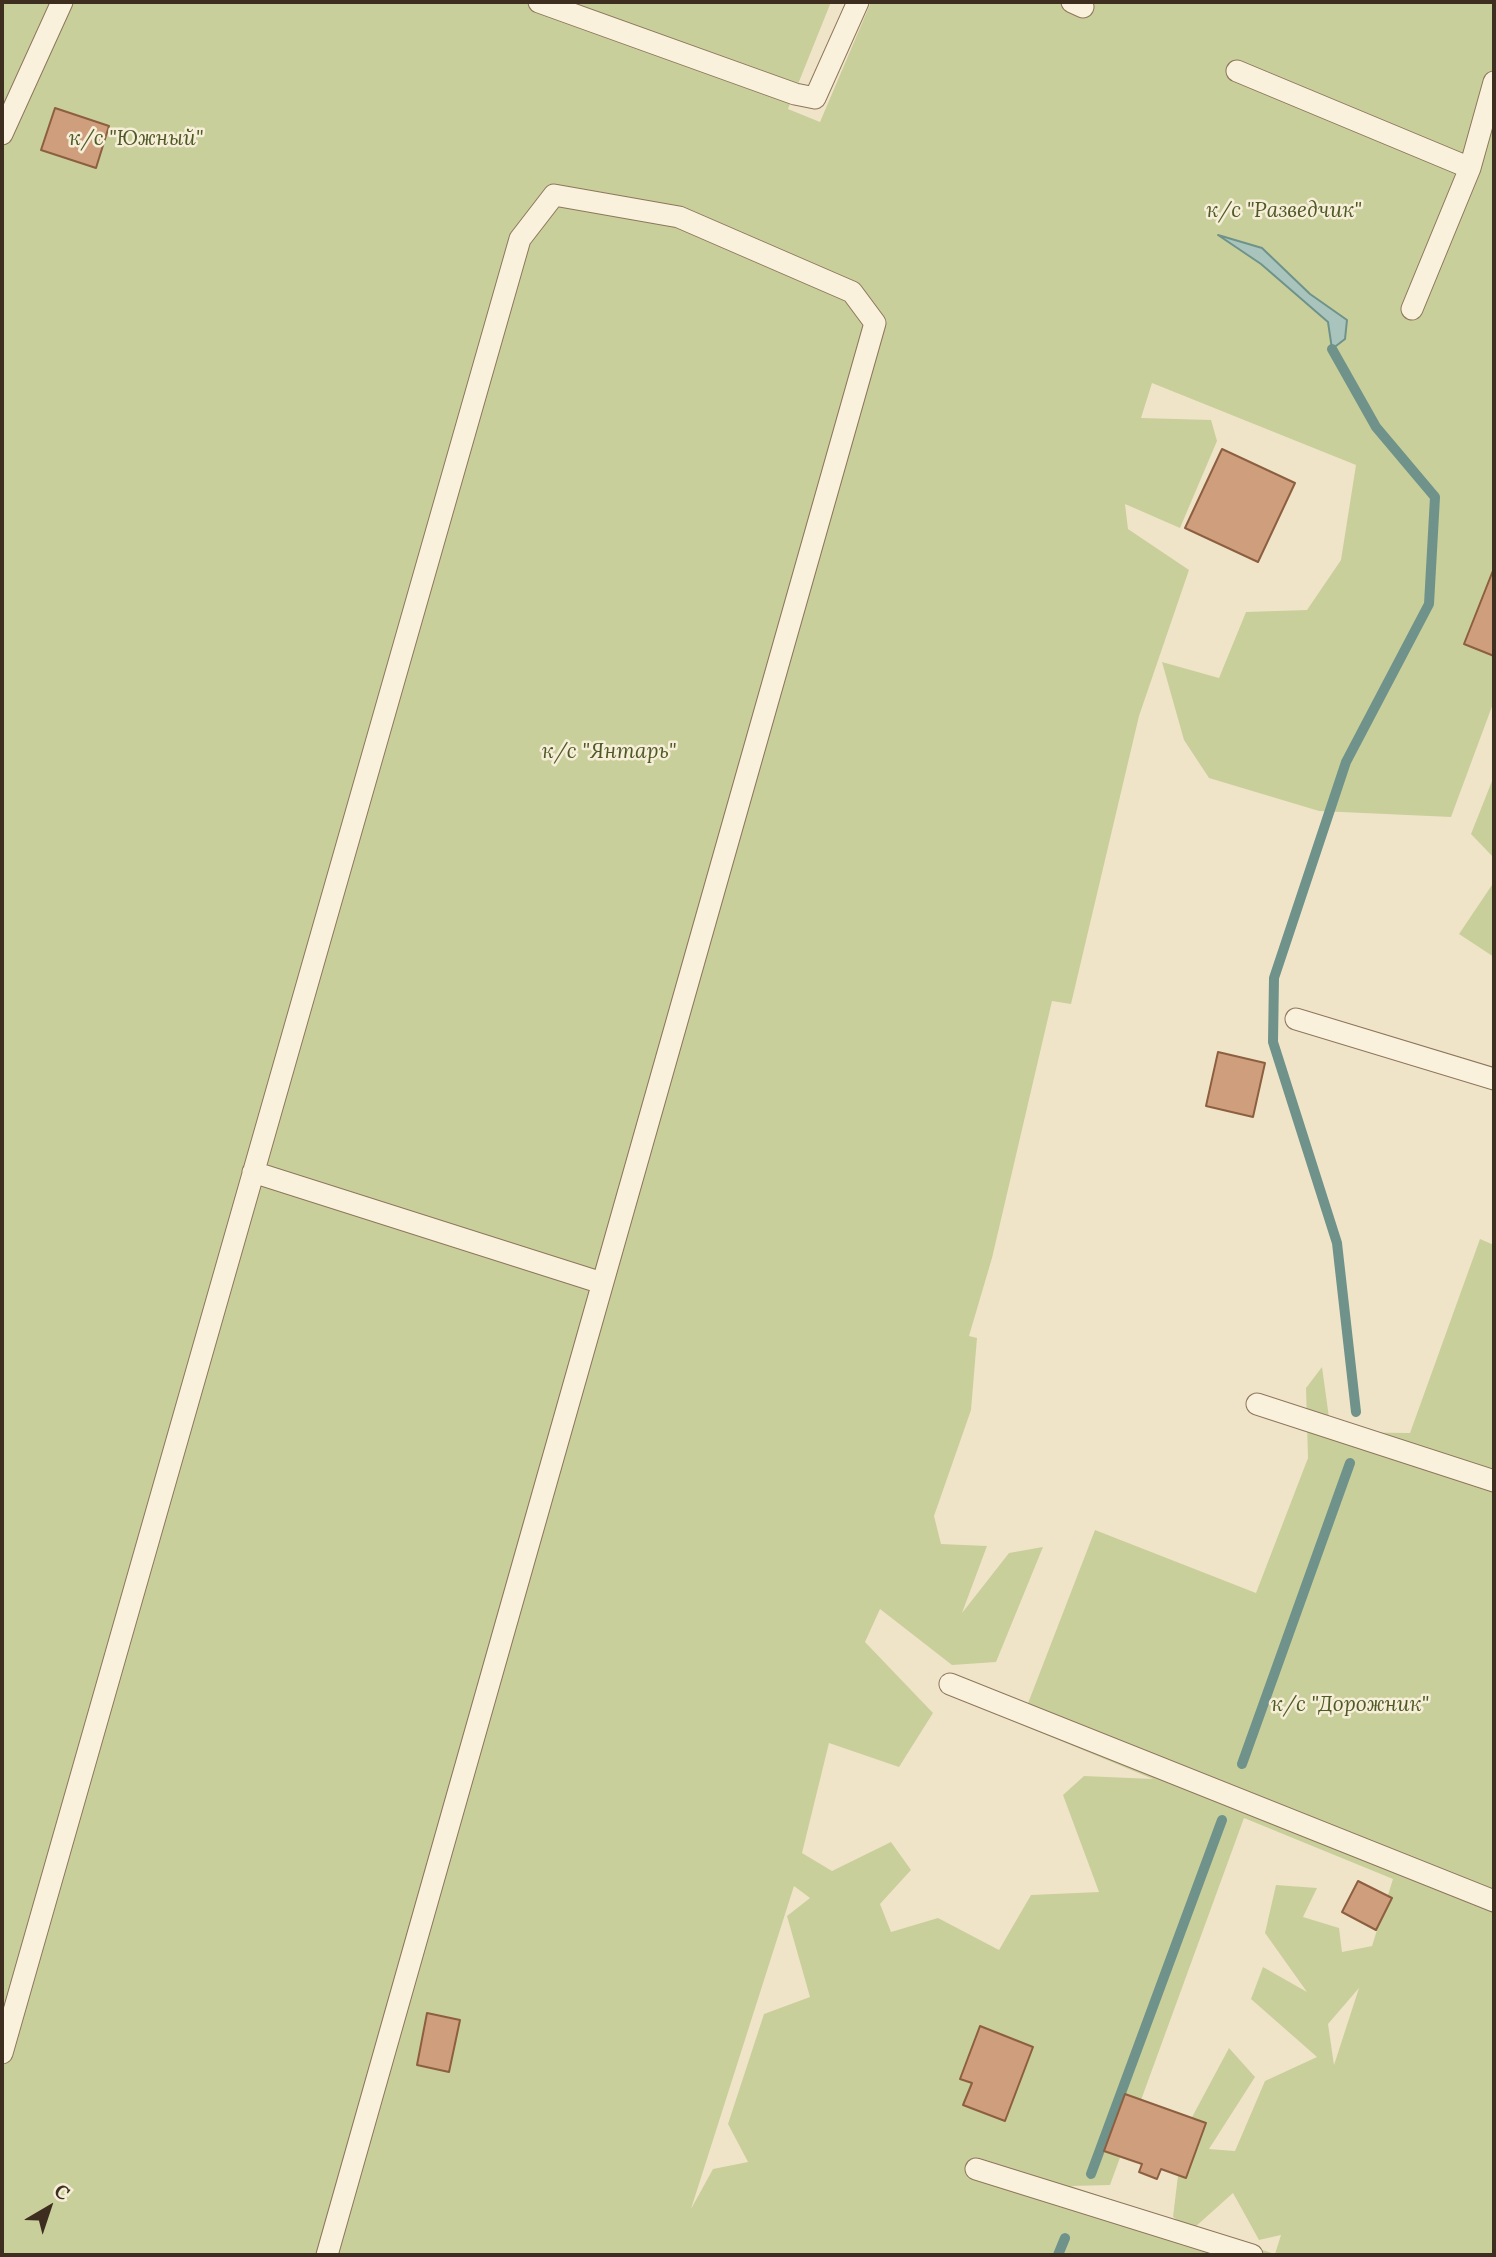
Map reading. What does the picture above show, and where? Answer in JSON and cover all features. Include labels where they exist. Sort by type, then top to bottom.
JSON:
[{"type":"lane","points":[[2,134],[62,2]]},
{"type":"lane","points":[[539,2],[795,94],[815,97],[858,2]]},
{"type":"lane","points":[[1237,71],[1470,168]]},
{"type":"lane","points":[[1412,309],[1470,168],[1494,82]]},
{"type":"lane","points":[[2,2053],[520,239],[554,195],[679,217],[852,292],[874,323],[327,2255]]},
{"type":"lane","points":[[1296,1019],[1494,1079]]},
{"type":"lane","points":[[253,1172],[602,1283]]},
{"type":"lane","points":[[1257,1404],[1494,1481]]},
{"type":"lane","points":[[950,1684],[1494,1901]]},
{"type":"lane","points":[[976,2169],[1252,2255]]},
{"type":"green space","name":"к/с \"Янтарь\"","points":[[2,2],[831,2],[788,109],[820,122],[871,2],[1494,2],[1494,701],[1451,817],[1319,811],[1209,778],[1184,740],[1162,662],[1219,678],[1246,612],[1307,610],[1341,560],[1356,465],[1152,383],[1141,418],[1211,420],[1217,441],[1180,528],[1125,504],[1128,529],[1189,570],[1139,716],[1071,1004],[1052,1001],[992,1258],[969,1336],[977,1338],[971,1410],[934,1516],[941,1544],[987,1546],[962,1613],[1009,1553],[1043,1547],[996,1662],[952,1665],[880,1609],[865,1642],[933,1713],[899,1767],[829,1743],[802,1853],[832,1871],[891,1842],[911,1870],[880,1904],[891,1932],[938,1918],[999,1950],[1031,1895],[1099,1892],[1063,1795],[1084,1776],[1153,1779],[1020,1724],[1095,1530],[1256,1593],[1308,1458],[1306,1388],[1322,1367],[1331,1432],[1410,1433],[1480,1239],[1494,1245],[1494,2255],[2,2255]],"holes":[[[1244,1818],[1393,1879],[1372,1946],[1342,1952],[1339,1928],[1303,1917],[1317,1888],[1276,1885],[1265,1933],[1307,1992],[1263,1967],[1251,1999],[1317,2057],[1265,2081],[1235,2151],[1209,2149],[1255,2077],[1229,2048],[1183,2134],[1173,2217],[1183,2224],[1071,2186],[1110,2185]],[[794,1886],[810,1898],[787,1916],[810,1997],[764,2014],[728,2124],[748,2162],[713,2169],[691,2209]],[[1359,1988],[1334,2065],[1328,2024]],[[1233,2193],[1259,2240],[1281,2235],[1275,2254],[1194,2228]]]},
{"type":"green space","points":[[1494,776],[1494,858],[1471,834]]},
{"type":"green space","points":[[1494,882],[1494,957],[1459,934]]},
{"type":"water","points":[[1218,235],[1262,248],[1310,294],[1347,320],[1345,339],[1332,349],[1328,322],[1261,264]]},
{"type":"building","points":[[55,108],[109,126],[96,168],[41,150]]},
{"type":"building","points":[[1222,449],[1295,483],[1258,562],[1185,528]]},
{"type":"building","points":[[1494,568],[1494,656],[1464,644]]},
{"type":"building","points":[[1218,1052],[1265,1063],[1253,1117],[1206,1106]]},
{"type":"building","points":[[1358,1881],[1392,1898],[1376,1930],[1342,1912]]},
{"type":"building","points":[[427,2013],[460,2020],[449,2072],[417,2065]]},
{"type":"building","points":[[980,2026],[1033,2047],[1005,2121],[963,2105],[972,2083],[960,2079]]},
{"type":"building","points":[[1125,2094],[1206,2123],[1186,2178],[1161,2169],[1157,2179],[1139,2172],[1142,2164],[1104,2151]]},
{"type":"waterway","points":[[1332,349],[1376,427],[1435,497],[1429,604],[1346,762],[1274,978],[1273,1042],[1337,1243],[1356,1412]]},
{"type":"waterway","points":[[1242,1764],[1350,1463]]},
{"type":"waterway","points":[[1091,2174],[1222,1820]]},
{"type":"waterway","points":[[1058,2255],[1065,2238]]},
{"type":"park label","name":"к/с \"Южный\"","points":[[136,139]]},
{"type":"park label","name":"к/с \"Разведчик\"","points":[[1284,211]]},
{"type":"park label","name":"к/с \"Дорожник\"","points":[[1350,1705]]}]
